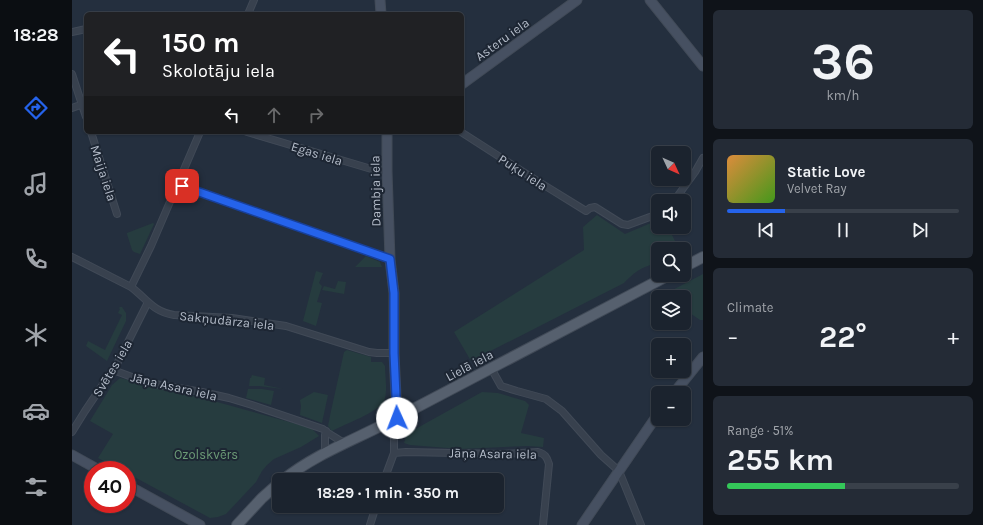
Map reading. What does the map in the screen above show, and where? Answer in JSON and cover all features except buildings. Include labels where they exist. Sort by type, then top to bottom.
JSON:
[{"type":"main road","points":[[691,263],[703,257]]},
{"type":"main road","name":"Lielā iela","points":[[292,473],[325,452],[397,418],[656,282]]},
{"type":"main road","points":[[237,525],[272,489]]},
{"type":"street","points":[[249,12],[254,0]]},
{"type":"street","points":[[380,0],[381,12]]},
{"type":"street","name":"Asteru iela","points":[[464,83],[577,0]]},
{"type":"street","points":[[650,0],[703,66]]},
{"type":"street","points":[[72,32],[84,29]]},
{"type":"street","points":[[72,74],[84,104],[72,108]]},
{"type":"street","name":"Puķu iela","points":[[464,133],[586,211],[595,207],[622,224],[628,225],[651,217]]},
{"type":"street","name":"Maija iela","points":[[92,134],[117,214]]},
{"type":"street","points":[[131,287],[151,246],[199,134]]},
{"type":"street","name":"Egas iela","points":[[254,134],[375,170],[387,171]]},
{"type":"street","name":"Dambja iela","points":[[387,134],[390,259],[394,293],[394,353],[397,418]]},
{"type":"street","points":[[679,194],[703,158]]},
{"type":"street","points":[[178,185],[390,259]]},
{"type":"street","name":"Sakņudārza iela","points":[[72,257],[131,287],[156,309],[165,314],[232,318],[286,326],[369,352],[394,353]]},
{"type":"street","name":"Svētes iela","points":[[72,432],[85,410],[118,362],[148,302]]},
{"type":"street","points":[[680,386],[703,357]]},
{"type":"street","points":[[491,368],[501,386],[546,399],[562,410],[601,455],[619,471],[641,525]]},
{"type":"street","name":"Jāņa Asara iela","points":[[113,370],[140,380],[160,385],[202,392],[242,402],[324,429],[326,432],[330,433],[344,443]]},
{"type":"street","points":[[387,473],[394,453],[394,438],[397,418]]},
{"type":"street","points":[[582,525],[651,424]]},
{"type":"street","points":[[325,452],[326,432]]},
{"type":"street","name":"Jāņa Asara iela","points":[[394,453],[542,453],[548,459],[543,525]]},
{"type":"street","points":[[72,455],[84,462]]},
{"type":"street","points":[[136,490],[200,525]]},
{"type":"street","points":[[370,525],[374,513]]},
{"type":"green space","points":[[597,215],[625,234],[651,223],[651,234],[672,234],[675,241],[651,242],[651,265],[639,270],[624,283],[471,361],[454,332],[584,250],[583,227]]},
{"type":"green space","points":[[153,223],[154,224],[140,254],[134,252],[127,233]]},
{"type":"green space","points":[[366,256],[380,262],[382,267],[355,267]]},
{"type":"green space","points":[[316,271],[323,273],[319,283],[322,286],[317,302],[322,303],[316,326],[303,321]]},
{"type":"green space","points":[[703,274],[703,320],[700,320],[691,314],[691,290],[673,290],[688,282],[691,282],[691,280]]},
{"type":"green space","points":[[338,281],[346,282],[344,294],[322,290],[324,286],[335,289]]},
{"type":"green space","points":[[120,307],[122,307],[126,313],[126,321],[107,361],[86,346],[88,341],[105,350],[122,315],[118,313]]},
{"type":"green space","points":[[347,350],[371,357],[371,362],[382,362],[385,366],[385,397],[381,405],[375,409],[332,431],[328,426],[344,352]]},
{"type":"green space","points":[[252,375],[265,378],[264,385],[283,389],[249,386]]},
{"type":"green space","name":"Ozolskvērs","points":[[120,378],[210,400],[311,428],[319,436],[301,447],[274,459],[262,471],[256,482],[226,514],[210,518],[136,478],[136,461],[104,461],[98,458],[113,434],[90,421],[112,385]]},
{"type":"green space","points":[[248,389],[274,391],[271,405],[246,398]]},
{"type":"green space","points":[[314,392],[328,395],[322,423],[300,415],[300,400]]},
{"type":"green space","points":[[482,392],[498,393],[525,401],[529,405],[521,433],[544,438],[543,447],[527,446],[460,449],[410,445],[404,443],[407,434],[410,432]]},
{"type":"route","points":[[182,186],[390,259],[394,293],[394,353],[397,418]]}]
